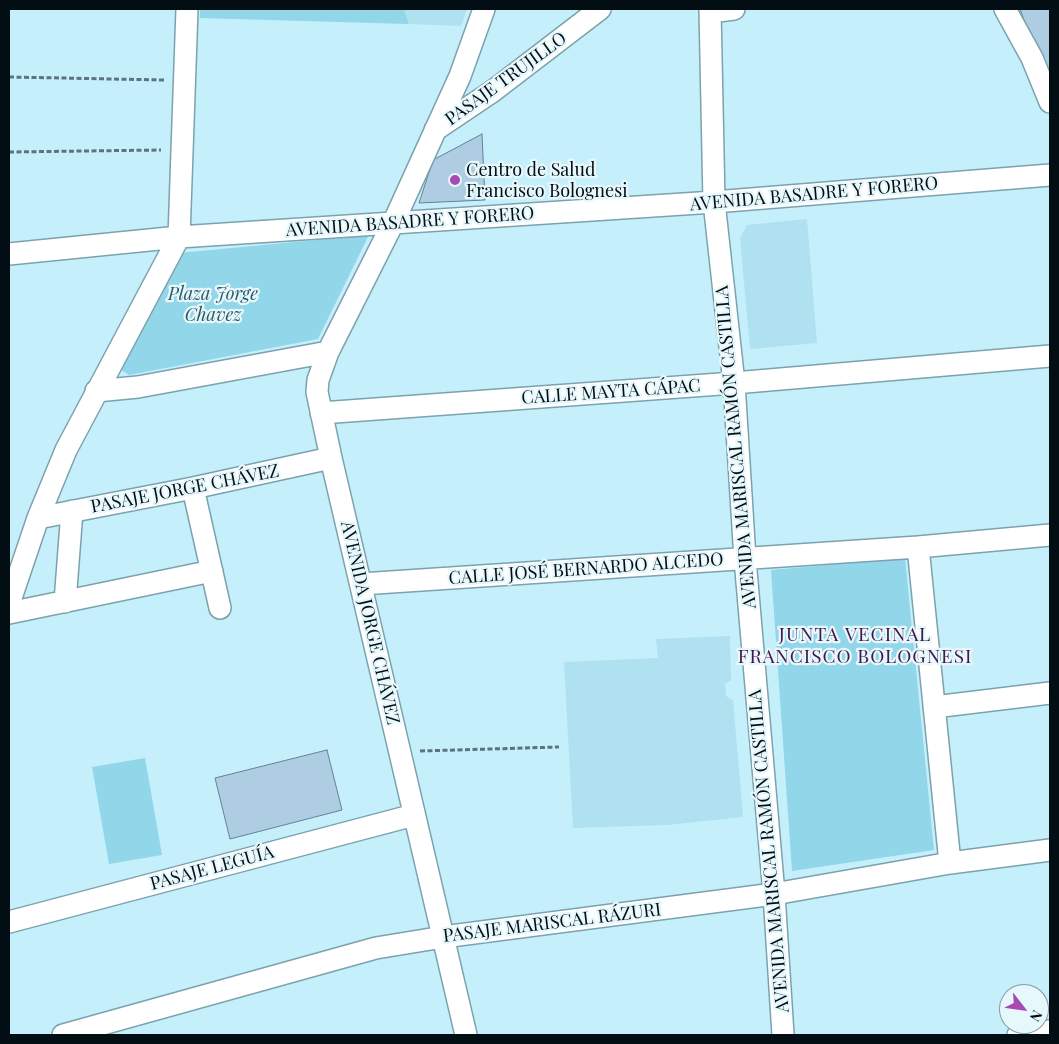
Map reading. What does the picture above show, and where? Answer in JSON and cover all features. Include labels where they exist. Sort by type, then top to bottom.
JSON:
[{"type":"street","points":[[9,604],[38,518],[66,450],[179,237],[187,9]]},
{"type":"street","name":"AVENIDA JORGE CHÁVEZ","points":[[466,1035],[317,392],[318,380],[328,352],[393,224],[460,76],[484,9]]},
{"type":"street","name":"PASAJE TRUJILLO","points":[[435,130],[493,90],[600,9]]},
{"type":"street","points":[[710,10],[734,9]]},
{"type":"street","points":[[1005,9],[1032,58],[1050,102]]},
{"type":"street","name":"AVENIDA MARISCAL RAMÓN CASTILLA","points":[[710,10],[714,202],[734,383],[745,558],[774,894],[783,1035]]},
{"type":"street","name":"AVENIDA BASADRE Y FORERO","points":[[9,254],[179,237],[714,202],[1050,175]]},
{"type":"street","points":[[96,392],[138,387],[328,352]]},
{"type":"street","name":"CALLE MAYTA CÁPAC","points":[[321,413],[734,383],[1050,356]]},
{"type":"street","name":"PASAJE JORGE CHÁVEZ","points":[[38,518],[193,488],[331,458]]},
{"type":"street","points":[[193,488],[220,608]]},
{"type":"street","points":[[65,602],[72,511]]},
{"type":"street","name":"CALLE JOSÉ BERNARDO ALCEDO","points":[[361,584],[918,547],[1050,535]]},
{"type":"street","points":[[918,547],[950,863]]},
{"type":"street","points":[[9,613],[212,571]]},
{"type":"street","points":[[934,707],[1050,693]]},
{"type":"street","name":"PASAJE LEGUÍA","points":[[9,922],[414,815]]},
{"type":"street","name":"PASAJE MARISCAL RÁZURI","points":[[63,1035],[376,948],[443,937],[774,894],[950,863],[1050,850]]},
{"type":"street","points":[[1018,1035],[1050,1031]]},
{"type":"path","points":[[9,77],[185,80]]},
{"type":"path","points":[[9,152],[182,150]]},
{"type":"path","points":[[400,752],[559,747]]},
{"type":"shaded area","points":[[404,9],[467,9],[461,26],[409,24]]},
{"type":"shaded area","points":[[807,219],[817,343],[750,349],[740,238],[747,225]]},
{"type":"shaded area","points":[[730,636],[731,680],[725,684],[726,696],[733,700],[743,817],[667,825],[573,828],[564,662],[658,658],[656,639]]},
{"type":"green space","points":[[200,9],[404,9],[409,24],[200,18]]},
{"type":"green space","name":"Plaza Jorge Chavez","points":[[369,235],[318,339],[129,375],[118,368],[179,253]]},
{"type":"green space","points":[[905,558],[934,850],[792,871],[771,570]]},
{"type":"green space","points":[[145,758],[162,855],[109,864],[92,767]]},
{"type":"building","points":[[1020,9],[1050,9],[1050,91]]},
{"type":"building","name":"Centro de Salud Francisco Bolognesi","points":[[482,134],[485,200],[419,203],[433,160]]},
{"type":"building","points":[[327,750],[342,810],[230,839],[215,778]]},
{"type":"place","name":"Centro de Salud Francisco Bolognesi","points":[[455,180]]},
{"type":"district","name":"JUNTA VECINAL FRANCISCO BOLOGNESI","points":[[855,646]]}]
